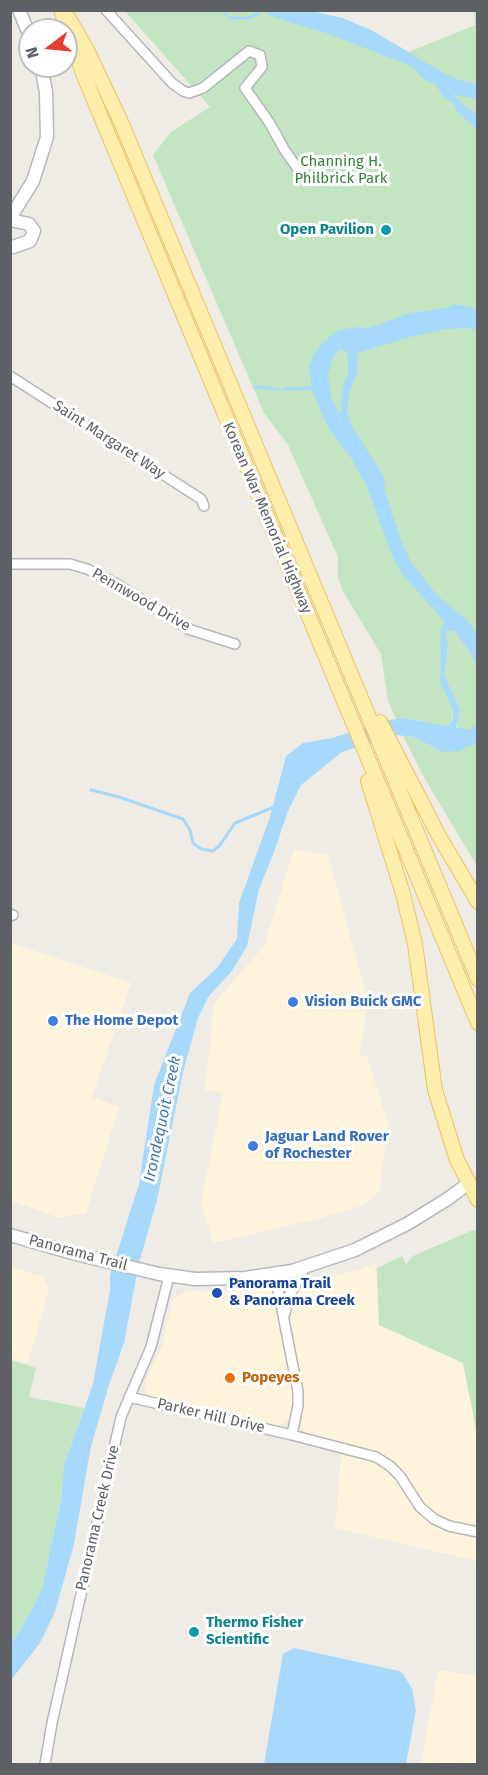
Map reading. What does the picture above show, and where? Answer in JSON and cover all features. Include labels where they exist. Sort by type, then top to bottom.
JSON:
[{"type":"main road","name":"Korean War Memorial Highway","points":[[62,10],[86,48],[121,122],[331,624],[393,761]]},
{"type":"main road","name":"Korean War Memorial Highway","points":[[62,10],[84,76],[348,712],[369,772]]},
{"type":"main road","points":[[10,248],[30,241],[34,231],[29,224],[10,219],[33,181],[46,137],[44,78]]},
{"type":"main road","points":[[393,761],[477,902]]},
{"type":"main road","points":[[393,761],[477,979]]},
{"type":"main road","points":[[369,772],[477,1023]]},
{"type":"main road","points":[[369,772],[415,944],[435,1090],[454,1151],[473,1179],[477,1200]]},
{"type":"main road","name":"Panorama Trail","points":[[10,1235],[106,1262],[169,1276],[226,1279],[275,1274],[306,1266],[374,1242],[439,1205],[473,1179]]},
{"type":"street","points":[[106,10],[172,83],[189,93],[203,88],[249,51],[260,55],[262,67],[245,88],[302,175]]},
{"type":"street","name":"Saint Margaret Way","points":[[10,376],[201,499],[204,506]]},
{"type":"street","name":"Pennwood Drive","points":[[10,564],[70,564],[87,568],[188,629],[235,644]]},
{"type":"street","points":[[284,1320],[289,1296],[306,1266]]},
{"type":"street","points":[[275,1274],[298,1392],[298,1406],[292,1436]]},
{"type":"street","name":"Panorama Creek Drive","points":[[45,1764],[52,1723],[121,1417],[151,1347],[169,1276]]},
{"type":"street","name":"Parker Hill Drive","points":[[129,1397],[376,1456],[400,1476],[420,1508],[434,1519],[448,1526],[477,1532]]},
{"type":"shaded area","points":[[294,849],[328,855],[368,1002],[359,1055],[367,1057],[388,1123],[380,1191],[361,1206],[317,1219],[213,1243],[201,1202],[223,1093],[205,1090],[214,1004],[264,946]]},
{"type":"shaded area","points":[[11,943],[131,983],[92,1097],[119,1107],[86,1213],[60,1218],[11,1201]]},
{"type":"shaded area","points":[[376,1263],[379,1325],[463,1363],[477,1435],[477,1561],[335,1528],[342,1442],[311,1435],[303,1429],[301,1424],[304,1393],[293,1344],[289,1306],[295,1290],[308,1280],[356,1271]]},
{"type":"shaded area","points":[[10,1267],[43,1277],[49,1290],[28,1363],[11,1358]]},
{"type":"shaded area","points":[[266,1289],[274,1294],[277,1301],[280,1331],[292,1382],[293,1397],[290,1417],[286,1423],[274,1426],[149,1396],[145,1382],[163,1344],[174,1298],[188,1291],[222,1292]]},
{"type":"shaded area","points":[[438,1670],[477,1676],[477,1764],[421,1764]]},
{"type":"green space","name":"Channing H. Philbrick Park","points":[[125,11],[311,11],[342,18],[371,30],[409,52],[475,25],[474,11],[477,11],[477,866],[425,779],[403,736],[414,737],[442,752],[468,746],[453,717],[450,724],[445,726],[405,718],[396,719],[388,701],[381,654],[344,593],[338,578],[338,557],[288,445],[264,413],[153,155],[171,132],[210,107]],"holes":[[[442,636],[448,648],[441,679]]]},
{"type":"green space","points":[[473,1230],[478,1231],[477,1435],[463,1363],[379,1325],[377,1268],[402,1256],[406,1264],[413,1256]]},
{"type":"green space","points":[[11,1360],[36,1368],[29,1397],[84,1408],[64,1464],[61,1500],[42,1588],[11,1645]]},
{"type":"water","points":[[262,11],[311,11],[342,18],[371,30],[445,74],[477,84],[477,99],[452,94],[477,114],[477,130],[456,110],[454,104],[443,97],[435,83],[427,82],[411,66]]},
{"type":"water","name":"Irondequoit Creek","points":[[456,304],[477,311],[477,331],[471,328],[447,329],[410,337],[357,353],[357,373],[349,393],[347,411],[350,423],[384,477],[385,491],[402,543],[411,562],[437,595],[468,621],[477,634],[477,669],[473,657],[455,631],[449,630],[445,633],[448,646],[444,675],[460,710],[456,727],[469,730],[477,724],[477,742],[460,751],[442,752],[414,737],[396,735],[342,752],[301,785],[288,811],[259,889],[247,946],[232,971],[208,997],[198,1018],[184,1068],[157,1200],[139,1263],[124,1343],[91,1446],[74,1544],[55,1612],[40,1643],[11,1680],[11,1645],[42,1588],[61,1500],[64,1464],[93,1384],[110,1290],[110,1275],[139,1184],[154,1085],[190,993],[217,968],[237,939],[239,903],[270,817],[286,756],[303,743],[332,738],[389,720],[405,718],[445,726],[453,719],[453,709],[440,682],[441,628],[445,622],[402,574],[391,553],[367,487],[350,456],[329,429],[322,414],[312,391],[309,368],[314,354],[324,341],[339,330],[369,328],[410,313],[445,308]],"holes":[[[340,349],[347,352],[348,373],[343,387],[340,414],[332,400],[328,375],[333,357]]]},
{"type":"water","points":[[294,1648],[399,1671],[403,1674],[412,1689],[416,1710],[406,1764],[264,1764],[283,1654]]},
{"type":"waterway","points":[[222,10],[230,18],[247,18],[256,15],[260,10]]},
{"type":"waterway","points":[[254,387],[278,389]]},
{"type":"waterway","points":[[284,389],[315,388]]},
{"type":"waterway","points":[[91,790],[183,819],[190,830],[193,843],[201,849],[213,851],[235,823],[274,807]]},
{"type":"place","name":"Open Pavilion","points":[[386,230]]},
{"type":"place","name":"Vision Buick GMC","points":[[293,1002]]},
{"type":"place","name":"The Home Depot","points":[[53,1021]]},
{"type":"place","name":"Jaguar Land Rover of Rochester","points":[[253,1146]]},
{"type":"place","name":"Panorama Trail & Panorama Creek","points":[[217,1293]]},
{"type":"place","name":"Popeyes","points":[[230,1378]]},
{"type":"place","name":"Thermo Fisher Scientific","points":[[194,1632]]}]
